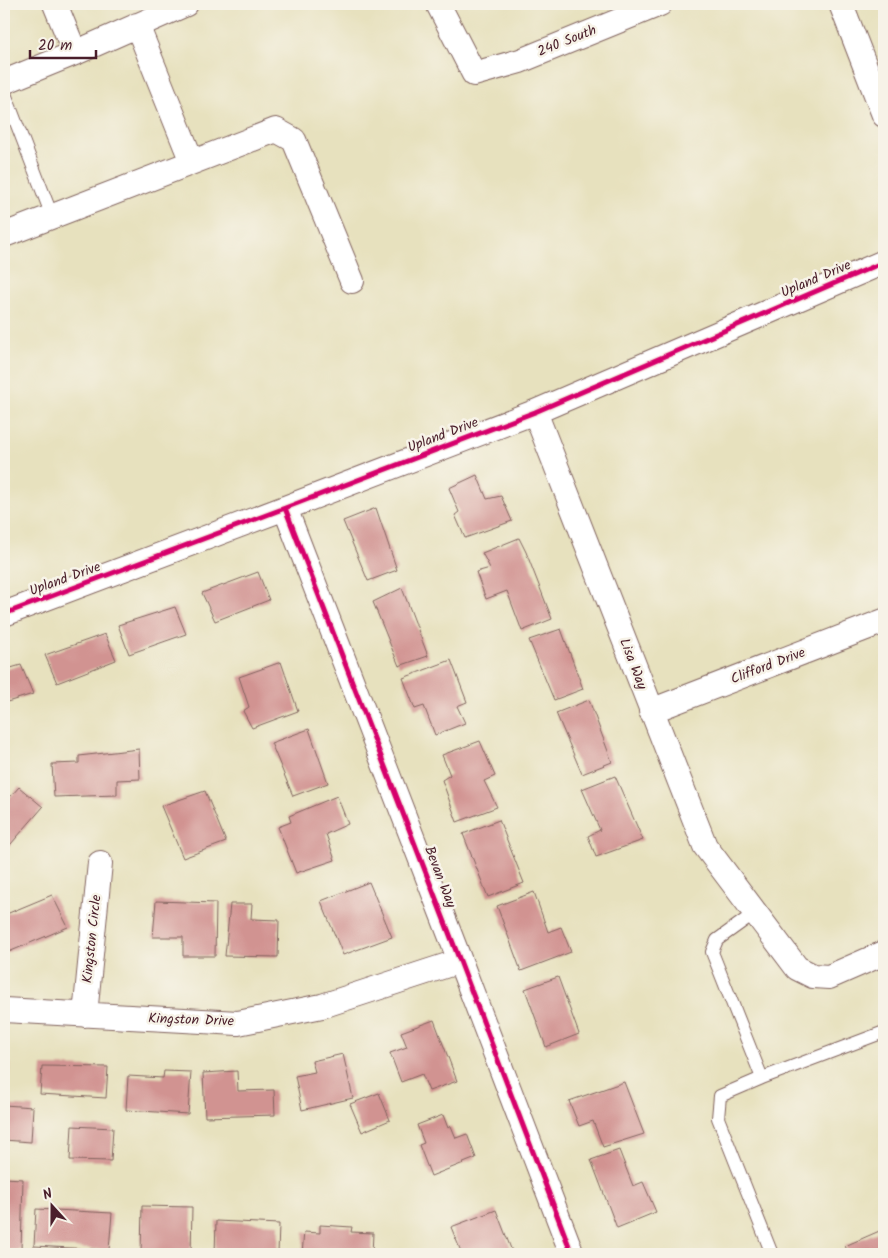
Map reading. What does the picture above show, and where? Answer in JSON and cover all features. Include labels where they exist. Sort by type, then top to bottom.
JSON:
[{"type":"street","points":[[55,4],[75,53]]},
{"type":"street","points":[[4,82],[186,4]]},
{"type":"street","name":"240 South","points":[[438,4],[474,74],[520,61],[660,4]]},
{"type":"street","points":[[841,4],[884,115]]},
{"type":"street","points":[[137,25],[192,162]]},
{"type":"street","points":[[4,235],[276,130],[294,140],[352,281]]},
{"type":"street","name":"Upland Drive","points":[[4,614],[534,412],[884,262]]},
{"type":"street","name":"Lisa Way","points":[[534,412],[705,846],[797,968],[813,976],[829,977],[884,953]]},
{"type":"street","name":"Bevan Way","points":[[285,508],[572,1254]]},
{"type":"street","name":"Clifford Drive","points":[[651,711],[884,621]]},
{"type":"street","name":"Kingston Circle","points":[[85,1015],[100,863]]},
{"type":"street","name":"Kingston Drive","points":[[4,1010],[238,1023],[322,1006],[460,960]]},
{"type":"lane","points":[[4,91],[52,216]]},
{"type":"lane","points":[[753,909],[717,940],[712,952],[762,1078]]},
{"type":"lane","points":[[772,1254],[718,1118],[720,1096],[884,1032]]},
{"type":"building","points":[[477,475],[487,499],[501,496],[512,521],[465,538],[455,515],[459,512],[449,488]]},
{"type":"building","points":[[376,508],[397,570],[368,581],[343,521]]},
{"type":"building","points":[[519,538],[552,619],[522,631],[507,591],[486,599],[476,572],[490,568],[482,553]]},
{"type":"building","points":[[258,572],[269,600],[215,621],[202,593]]},
{"type":"building","points":[[402,588],[428,656],[399,666],[373,602]]},
{"type":"building","points":[[175,607],[186,634],[129,654],[118,625]]},
{"type":"building","points":[[561,629],[583,689],[554,700],[529,640]]},
{"type":"building","points":[[105,634],[116,660],[57,683],[45,655]]},
{"type":"building","points":[[451,660],[467,702],[457,706],[465,723],[435,735],[424,706],[415,709],[403,678]]},
{"type":"building","points":[[281,662],[298,711],[252,728],[243,711],[249,707],[239,677]]},
{"type":"building","points":[[21,665],[33,694],[4,703],[4,670]]},
{"type":"building","points":[[589,700],[612,762],[582,774],[556,713]]},
{"type":"building","points":[[309,729],[328,783],[293,796],[271,743]]},
{"type":"building","points":[[480,741],[495,776],[484,781],[497,807],[457,822],[442,780],[450,775],[442,755]]},
{"type":"building","points":[[139,749],[140,779],[117,780],[117,795],[54,797],[52,764],[79,763],[79,756]]},
{"type":"building","points":[[615,776],[643,840],[596,857],[588,836],[600,830],[582,789]]},
{"type":"building","points":[[19,787],[43,807],[4,852],[4,804]]},
{"type":"building","points":[[205,791],[226,842],[183,858],[161,806]]},
{"type":"building","points":[[337,796],[348,824],[326,834],[335,860],[296,873],[278,827],[291,822],[289,816]]},
{"type":"building","points":[[499,820],[524,883],[488,897],[463,834]]},
{"type":"building","points":[[369,882],[392,937],[343,955],[321,901]]},
{"type":"building","points":[[534,892],[548,932],[561,927],[571,952],[521,971],[497,906]]},
{"type":"building","points":[[52,895],[68,927],[4,954],[4,915]]},
{"type":"building","points":[[156,901],[216,903],[215,956],[183,956],[183,937],[153,937]]},
{"type":"building","points":[[230,904],[252,904],[251,919],[279,920],[278,957],[225,956]]},
{"type":"building","points":[[558,977],[579,1034],[546,1047],[525,989]]},
{"type":"building","points":[[434,1020],[457,1081],[429,1091],[422,1074],[401,1082],[390,1053],[407,1047],[401,1032]]},
{"type":"building","points":[[343,1054],[353,1098],[302,1110],[295,1076],[315,1072],[312,1061]]},
{"type":"building","points":[[4,1061],[10,1061],[8,1093],[4,1093]]},
{"type":"building","points":[[42,1066],[108,1067],[106,1098],[40,1094]]},
{"type":"building","points":[[164,1071],[191,1072],[188,1114],[126,1110],[128,1076],[163,1078]]},
{"type":"building","points":[[237,1071],[238,1091],[274,1090],[275,1115],[205,1117],[203,1073]]},
{"type":"building","points":[[624,1082],[644,1134],[603,1147],[593,1121],[579,1126],[569,1101]]},
{"type":"building","points":[[379,1093],[390,1120],[362,1132],[350,1104]]},
{"type":"building","points":[[4,1105],[33,1107],[31,1142],[4,1140]]},
{"type":"building","points":[[443,1115],[448,1128],[451,1126],[456,1138],[467,1134],[476,1158],[431,1176],[419,1145],[424,1143],[417,1125]]},
{"type":"building","points":[[72,1126],[113,1128],[111,1161],[70,1160]]},
{"type":"building","points":[[619,1150],[633,1186],[643,1182],[656,1212],[617,1228],[591,1160]]},
{"type":"building","points":[[4,1178],[23,1179],[21,1250],[4,1250]]},
{"type":"building","points":[[142,1206],[192,1207],[191,1254],[141,1254]]},
{"type":"building","points":[[36,1209],[112,1213],[109,1250],[34,1246]]},
{"type":"building","points":[[496,1210],[513,1254],[462,1254],[451,1227]]},
{"type":"building","points":[[216,1221],[279,1224],[278,1254],[215,1254]]},
{"type":"building","points":[[320,1225],[352,1227],[351,1232],[373,1233],[372,1254],[302,1254],[304,1232],[320,1233]]},
{"type":"building","points":[[884,1229],[884,1254],[849,1254],[845,1246]]},
{"type":"cycle path","points":[[4,614],[535,412],[884,262]]},
{"type":"cycle path","points":[[285,508],[572,1254]]}]
